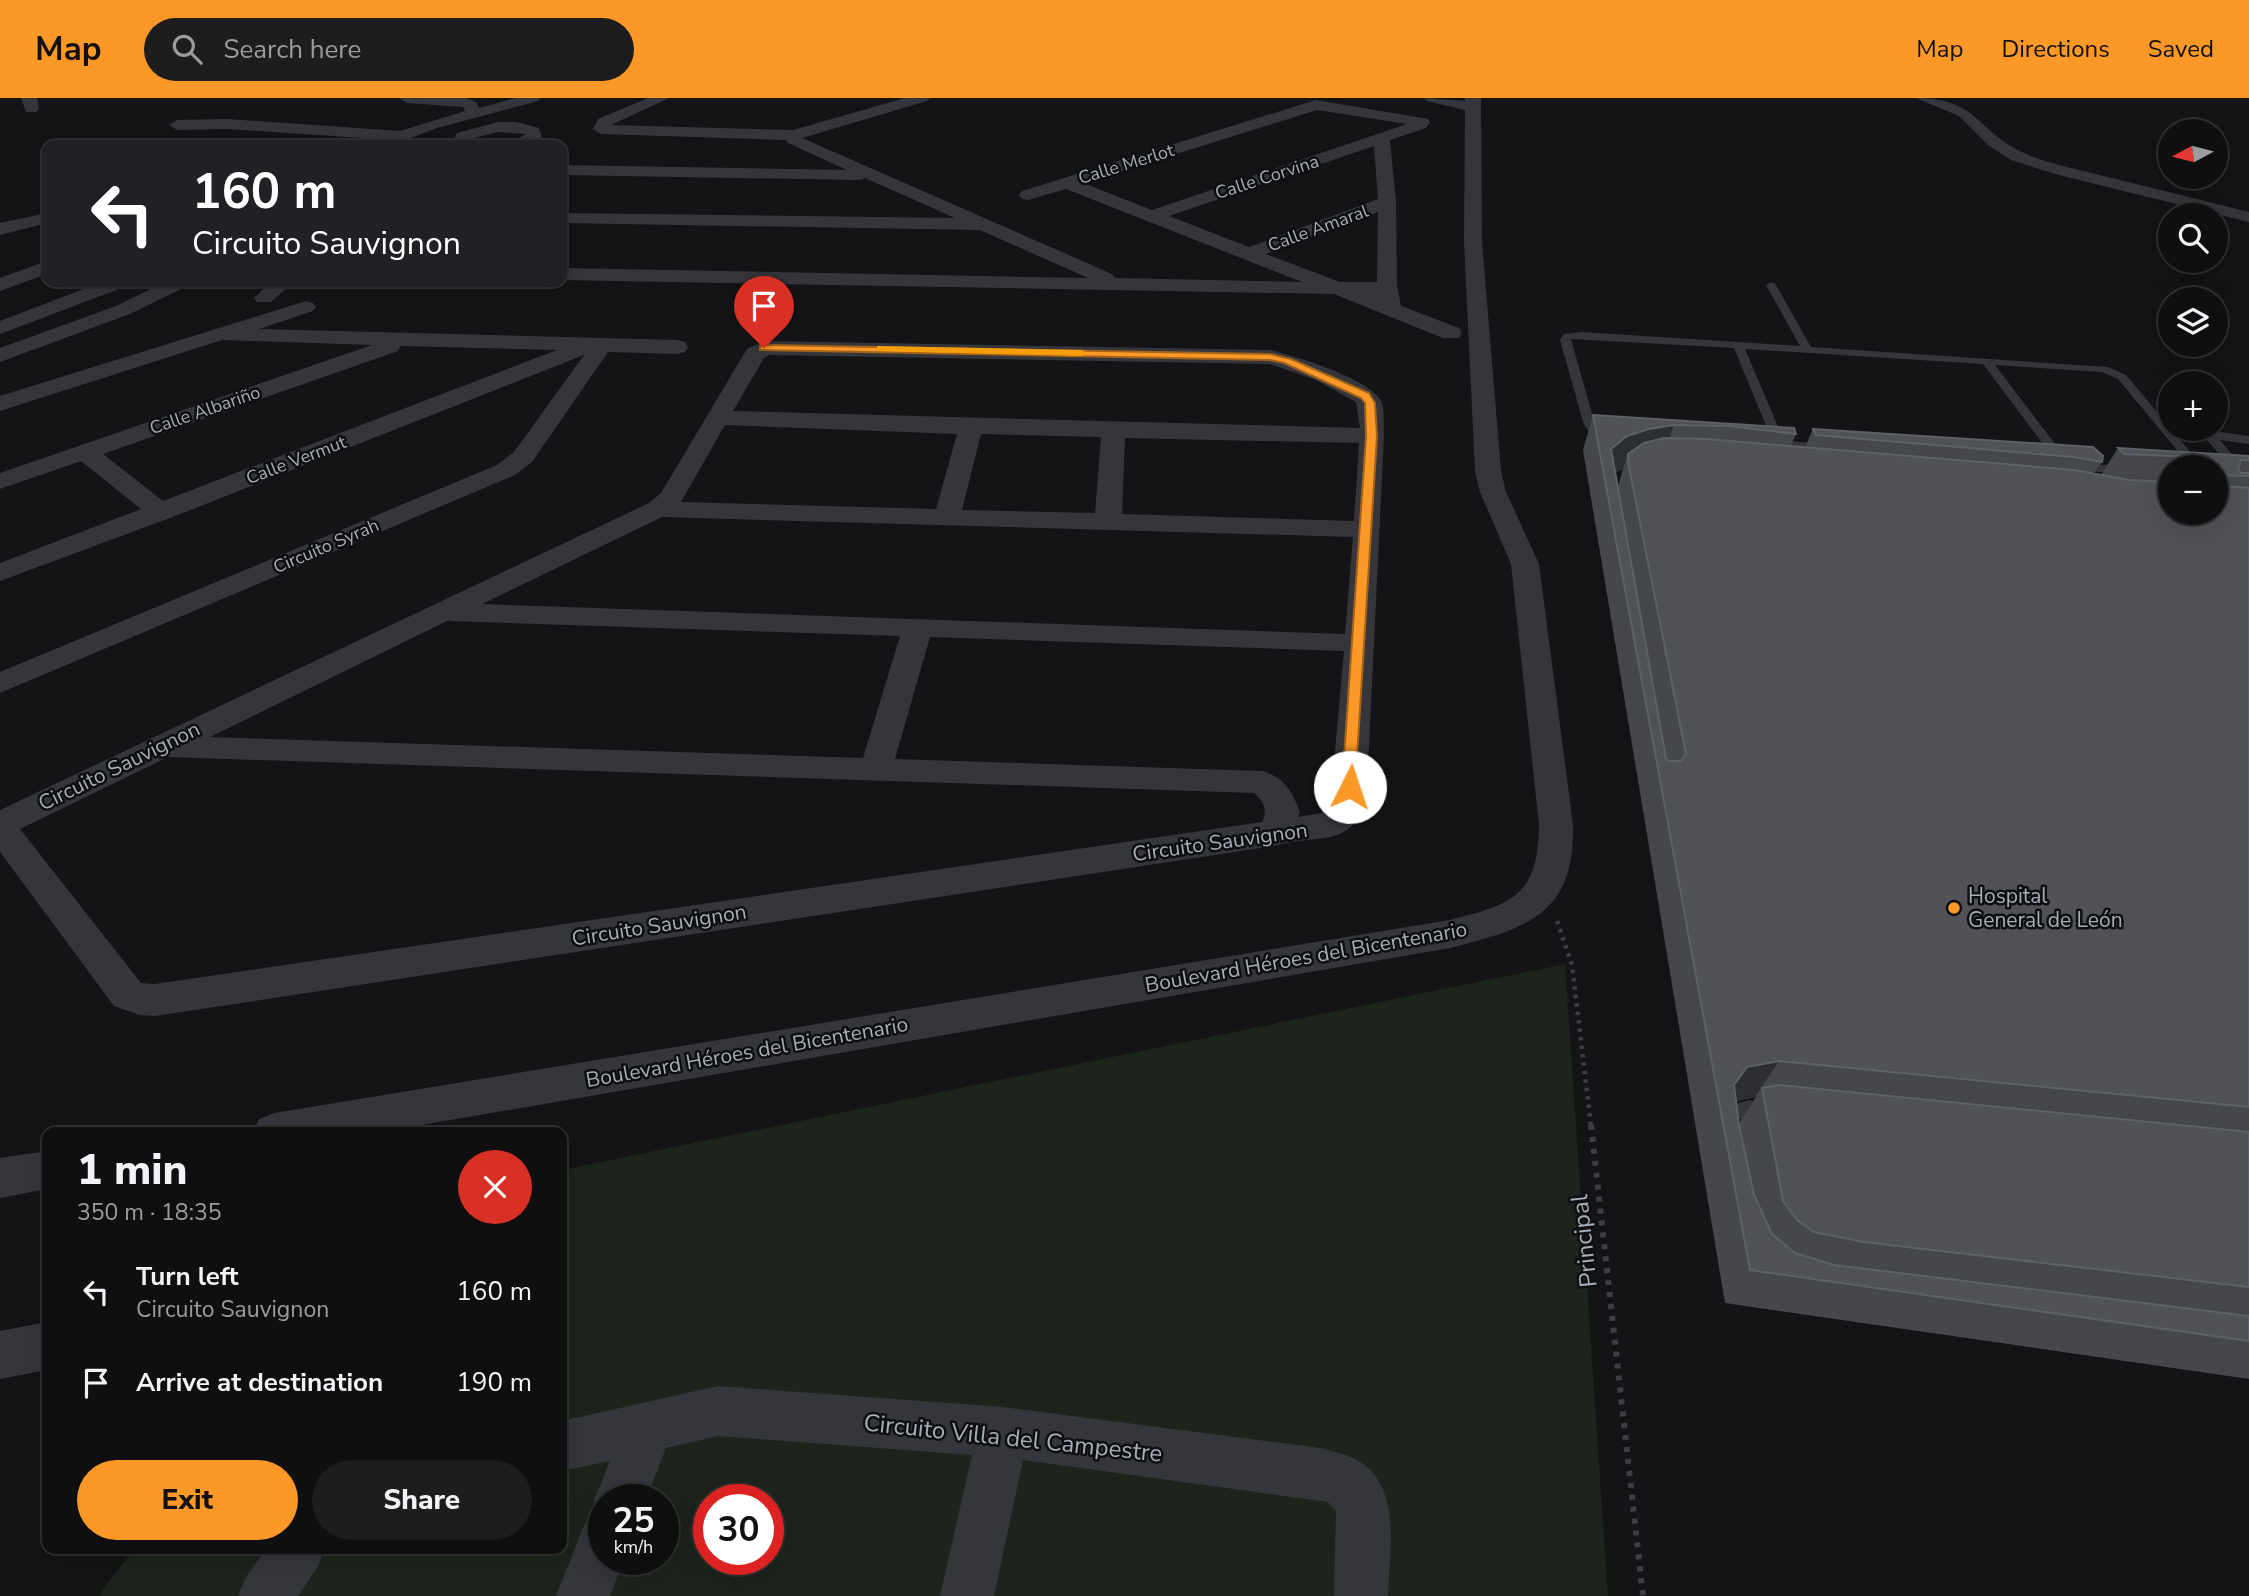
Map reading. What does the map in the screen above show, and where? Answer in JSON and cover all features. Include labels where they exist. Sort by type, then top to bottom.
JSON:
[{"type":"street","points":[[407,98],[471,105],[470,110],[457,118]]},
{"type":"street","points":[[390,140],[457,118],[533,98]]},
{"type":"street","points":[[661,98],[604,122],[596,135],[794,135],[922,98]]},
{"type":"street","points":[[1432,98],[1474,102]]},
{"type":"street","points":[[1924,98],[1964,113],[2001,148],[2032,162],[2249,217]]},
{"type":"street","name":"Boulevard Héroes del Bicentenario","points":[[304,1127],[1450,934],[1524,911],[1544,887],[1554,864],[1556,825],[1525,564],[1493,492],[1488,471],[1474,255],[1474,102]]},
{"type":"street","name":"Calle Merlot","points":[[1067,183],[1317,105],[1423,122]]},
{"type":"street","points":[[170,107],[182,140]]},
{"type":"street","name":"Calle Corvina","points":[[1152,216],[1423,122]]},
{"type":"street","points":[[177,125],[227,124],[399,136]]},
{"type":"street","points":[[461,140],[463,136],[485,129],[514,127],[533,131],[534,137],[528,140]]},
{"type":"street","name":"Calle Merlot","points":[[794,135],[794,140],[1118,284]]},
{"type":"street","points":[[1382,138],[1387,202],[1387,286],[1391,310]]},
{"type":"street","name":"Calle Merlot","points":[[567,160],[697,172],[873,175]]},
{"type":"street","points":[[661,220],[697,172]]},
{"type":"street","points":[[1028,195],[1067,183]]},
{"type":"street","name":"Calle Merlot","points":[[1067,183],[1451,333]]},
{"type":"street","name":"Calle Amaral","points":[[1249,254],[1387,202]]},
{"type":"street","points":[[567,218],[983,224]]},
{"type":"street","points":[[0,229],[42,219]]},
{"type":"street","points":[[0,265],[42,267]]},
{"type":"street","points":[[0,285],[42,269]]},
{"type":"street","points":[[1063,283],[1074,280],[1087,271]]},
{"type":"street","name":"Calle Amaral","points":[[1272,287],[1287,282],[1296,273]]},
{"type":"street","name":"Calle Merlot","points":[[567,274],[1336,288]]},
{"type":"street","points":[[1336,288],[1387,286]]},
{"type":"street","points":[[0,328],[107,287]]},
{"type":"street","points":[[0,355],[84,326],[169,287]]},
{"type":"street","points":[[264,298],[277,287]]},
{"type":"street","points":[[0,404],[306,307]]},
{"type":"street","points":[[46,311],[84,326]]},
{"type":"street","points":[[220,334],[677,347]]},
{"type":"street","name":"Calle Albariño","points":[[0,481],[410,340]]},
{"type":"street","name":"Calle Vermut","points":[[0,573],[597,344]]},
{"type":"street","name":"Circuito Syrah","points":[[0,683],[506,470],[523,457],[597,344]]},
{"type":"street","name":"Circuito Sauvignon","points":[[771,347],[1258,356],[1287,361],[1365,396],[1370,403],[1372,436],[1346,813],[1332,824],[155,1000],[128,995],[4,840],[160,746],[658,509],[671,497],[755,354],[771,347]]},
{"type":"street","points":[[717,418],[971,428],[1372,436]]},
{"type":"street","points":[[947,517],[971,428]]},
{"type":"street","points":[[1108,522],[1113,429]]},
{"type":"street","points":[[84,452],[161,512]]},
{"type":"street","points":[[658,509],[1367,529]]},
{"type":"street","points":[[442,611],[917,630],[1359,643]]},
{"type":"street","points":[[876,768],[917,630]]},
{"type":"street","points":[[160,746],[1262,782],[1278,796],[1283,813],[1274,834]]},
{"type":"street","points":[[0,1178],[42,1171]]},
{"type":"street","points":[[0,1355],[42,1347]]},
{"type":"street","name":"Circuito Villa del Campestre","points":[[567,1445],[718,1411],[1003,1432],[1321,1474],[1344,1481],[1363,1503],[1361,1596]]},
{"type":"street","points":[[626,1484],[649,1427]]},
{"type":"street","points":[[967,1596],[1003,1432]]},
{"type":"street","points":[[265,1596],[294,1554]]},
{"type":"street","points":[[583,1596],[591,1575]]},
{"type":"lane","points":[[1771,285],[1807,349]]},
{"type":"lane","points":[[1627,433],[1599,430],[1589,425],[1565,338],[1582,335],[2094,367],[2116,373],[2187,455]]},
{"type":"lane","points":[[1738,345],[1789,465]]},
{"type":"lane","points":[[1984,360],[2059,466],[2086,485]]},
{"type":"lane","points":[[2228,436],[2249,440]]},
{"type":"lane","points":[[2214,441],[2226,455]]},
{"type":"lane","points":[[1753,442],[1848,450]]},
{"type":"lane","points":[[2228,458],[2242,474],[2228,477]]},
{"type":"lane","points":[[2059,466],[2158,472]]},
{"type":"lane","points":[[1727,1145],[1725,1121],[1732,1112],[1755,1109],[1796,1113]]},
{"type":"path","name":"Principal","points":[[1544,887],[1572,965],[1577,998],[1643,1596]]},
{"type":"shaded area","points":[[1565,964],[1608,1596],[98,1596],[130,1554],[567,1554],[567,1169]]},
{"type":"building","name":"Hospital General de León","points":[[1593,415],[1794,428],[1796,434],[1729,426],[1674,425],[1627,436],[1611,449],[1666,759],[1669,761],[1681,761],[1686,754],[1628,462],[1628,454],[1644,443],[1664,438],[1707,439],[2074,470],[2129,480],[2158,481],[2158,525],[2228,525],[2228,486],[2249,488],[2249,1107],[1779,1061],[1747,1067],[1734,1085],[1739,1125],[1754,1195],[1772,1234],[1795,1253],[1834,1265],[2249,1316],[2249,1341],[1750,1270]]},
{"type":"building","points":[[1813,429],[2093,447],[2103,456],[2102,462],[2074,457],[1816,435]]},
{"type":"building","points":[[2118,448],[2249,456],[2249,460],[2241,460],[2238,470],[2241,473],[2249,473],[2249,476],[2228,475],[2228,455],[2124,454]]},
{"type":"building","points":[[1779,1085],[2249,1132],[2249,1287],[1864,1242],[1814,1232],[1797,1220],[1783,1201],[1762,1088]]},
{"type":"slow traffic","points":[[881,349],[1082,353]]},
{"type":"place","name":"Hospital General de León","points":[[1954,908]]},
{"type":"route","points":[[764,348],[779,346],[1258,356],[1287,361],[1365,396],[1370,403],[1372,436],[1350,787]]}]
